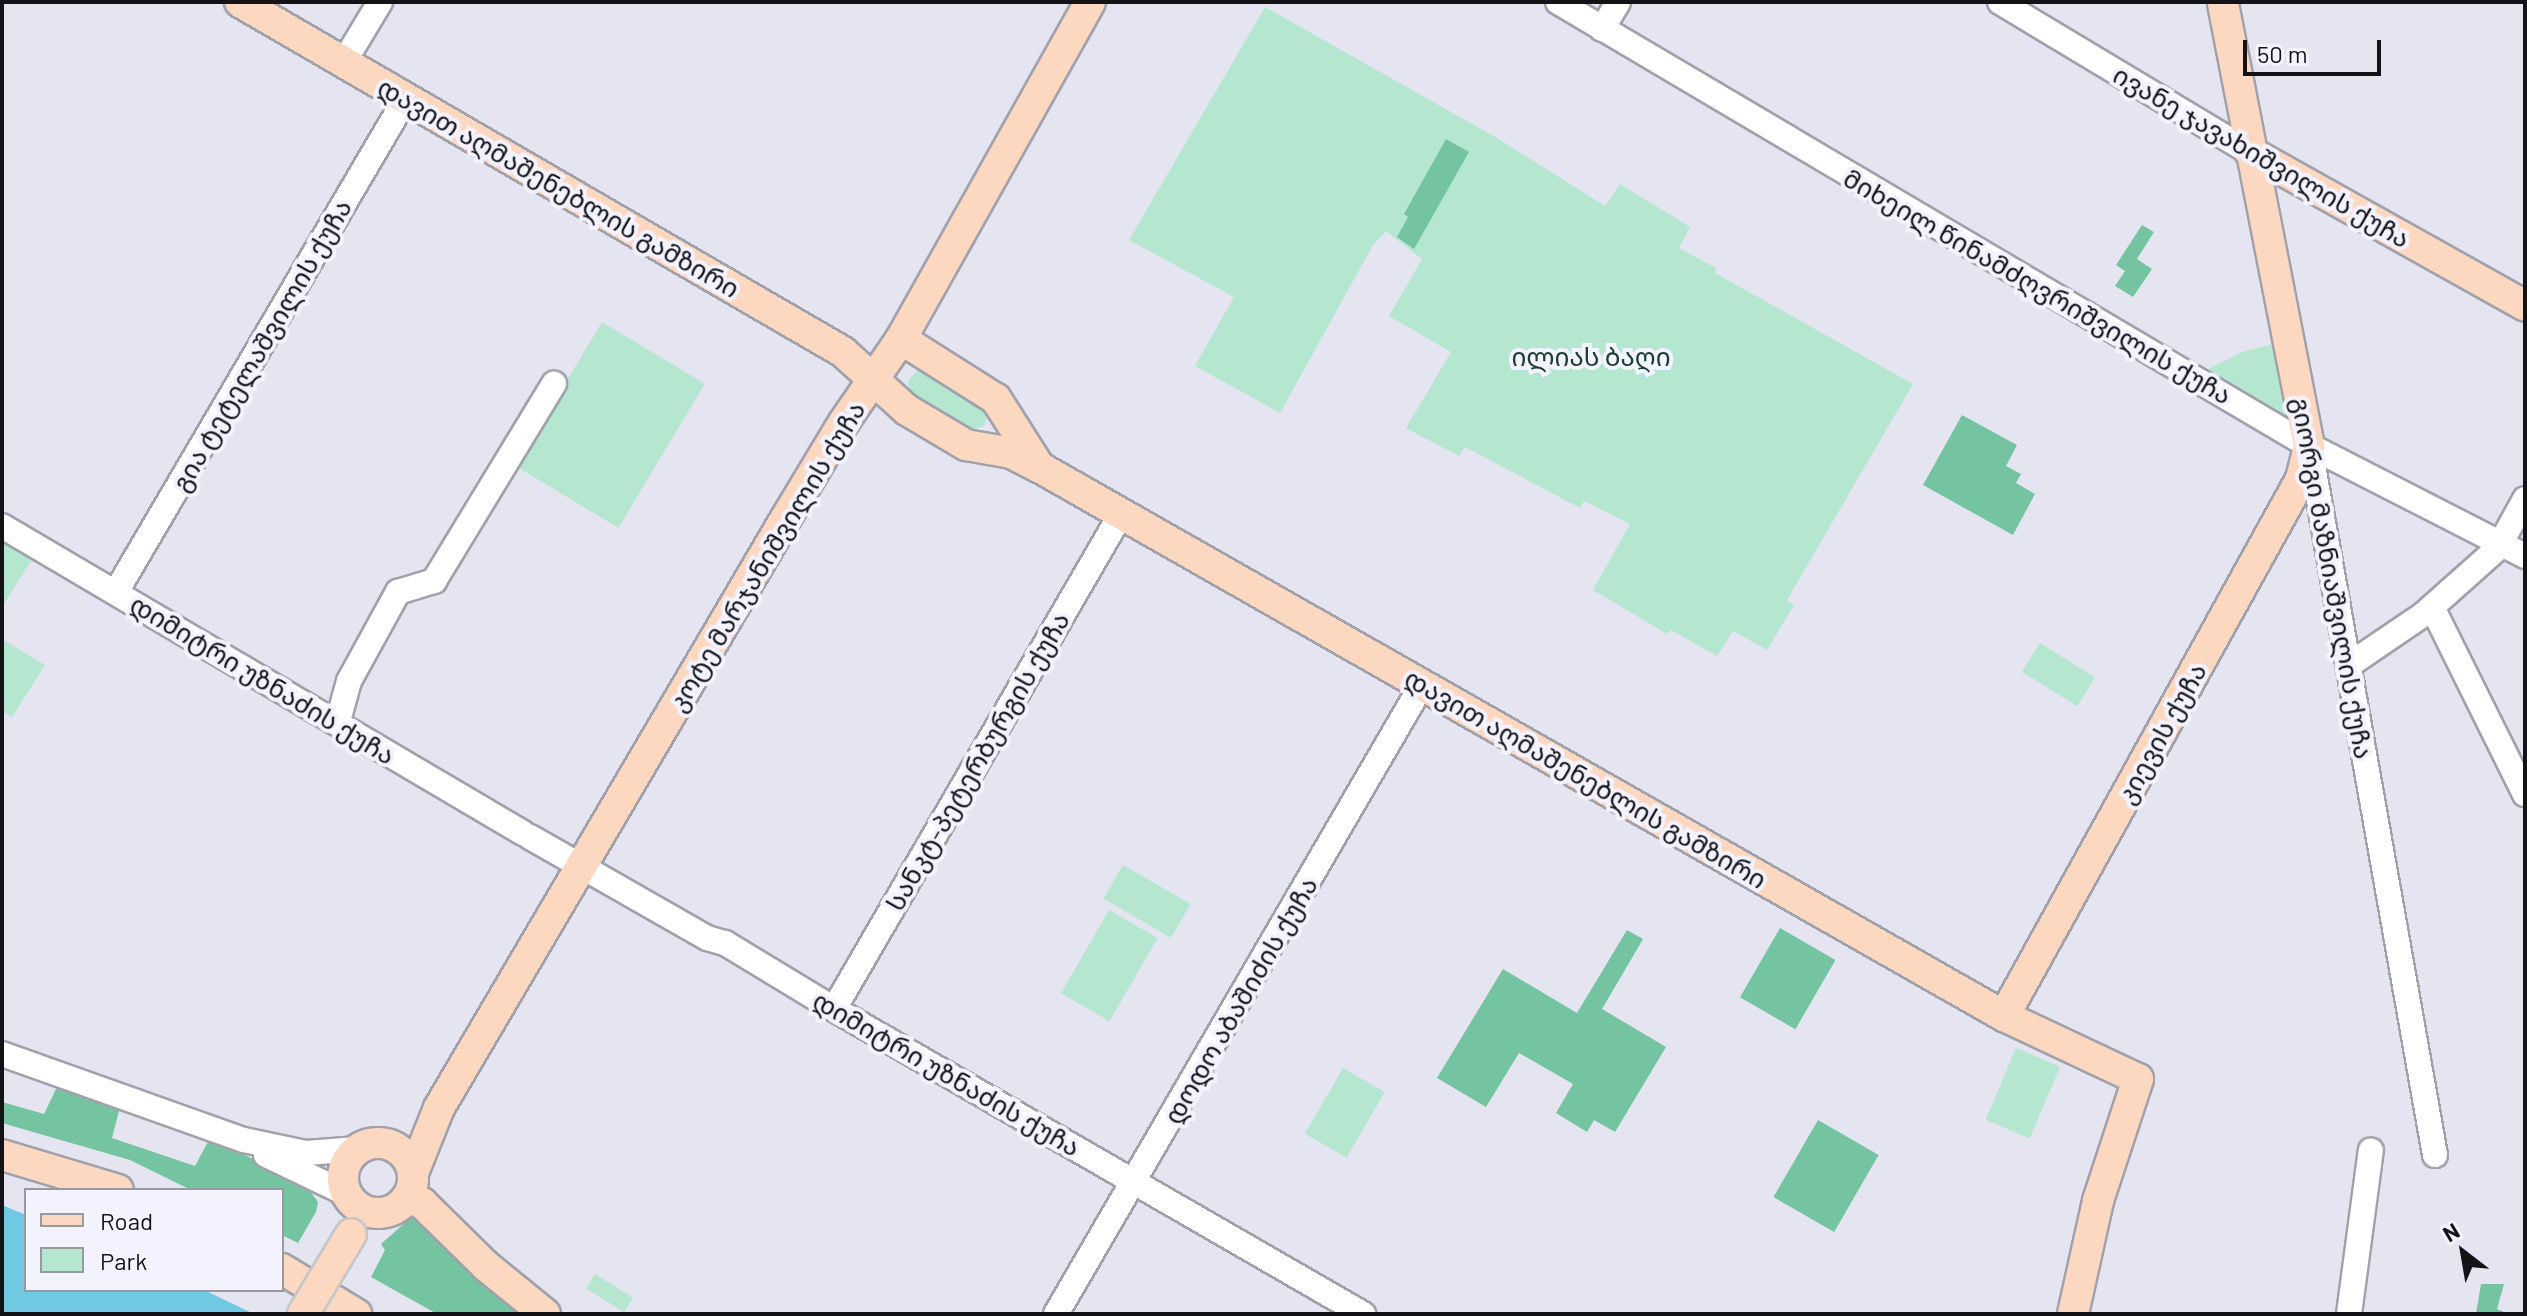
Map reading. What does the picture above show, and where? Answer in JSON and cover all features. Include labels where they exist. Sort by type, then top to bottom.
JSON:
[{"type":"main road","name":"დავით აღმაშენებლის გამზირი","points":[[240,2],[843,352],[907,410],[966,445],[1011,453],[1039,467],[2004,1016],[2138,1079],[2098,1201],[2073,1314]]},
{"type":"main road","name":"კოტე მარჯანიშვილის ქუჩა","points":[[410,1185],[439,1108],[786,518],[873,378],[901,339],[1090,2]]},
{"type":"main road","name":"გიორგი მაზნიაშვილის ქუჩა","points":[[2223,2],[2309,446]]},
{"type":"main road","name":"ივანე ჯავახიშვილის ქუჩა","points":[[2250,152],[2525,306]]},
{"type":"main road","name":"დავით აღმაშენებლის გამზირი","points":[[901,339],[996,399],[1039,467]]},
{"type":"main road","points":[[984,448],[1005,434],[1008,417]]},
{"type":"main road","name":"კიევის ქუჩა","points":[[2004,1016],[2301,479],[2309,446]]},
{"type":"main road","name":"კოტე მარჯანიშვილის ქუჩა","points":[[388,1144],[412,1132],[439,1108]]},
{"type":"main road","points":[[303,1314],[357,1215],[344,1169],[358,1149],[369,1144],[388,1144],[409,1160],[410,1185],[422,1203],[486,1266],[545,1314]]},
{"type":"main road","points":[[2,1155],[111,1188]]},
{"type":"main road","points":[[357,1215],[396,1209],[410,1185]]},
{"type":"main road","points":[[284,1270],[356,1314]]},
{"type":"street","points":[[344,62],[380,2]]},
{"type":"street","name":"მიხეილ წინამძღვრიშვილის ქუჩა","points":[[1558,2],[2309,446],[2525,556]]},
{"type":"street","points":[[1602,29],[1618,2]]},
{"type":"street","name":"ივანე ჯავახიშვილის ქუჩა","points":[[2000,2],[2250,152]]},
{"type":"street","name":"გია ტეტელაშვილის ქუჩა","points":[[116,592],[406,98]]},
{"type":"street","points":[[338,721],[349,681],[398,592],[434,581],[554,384]]},
{"type":"street","name":"გიორგი მაზნიაშვილის ქუჩა","points":[[2309,446],[2435,1155]]},
{"type":"street","points":[[2349,665],[2432,607],[2502,544],[2525,499]]},
{"type":"street","name":"სანკტ-პეტერბურგის ქუჩა","points":[[834,1009],[1121,514]]},
{"type":"street","name":"დიმიტრი უზნაძის ქუჩა","points":[[2,526],[338,721],[526,835],[707,938],[725,943],[1363,1314]]},
{"type":"street","points":[[2432,607],[2525,794]]},
{"type":"street","name":"დოდო აბაშიძის ქუჩა","points":[[1056,1314],[1422,685]]},
{"type":"street","points":[[2,1054],[244,1140],[306,1153],[358,1149]]},
{"type":"street","points":[[244,1140],[357,1215]]},
{"type":"street","points":[[2349,1314],[2371,1150]]},
{"type":"green space","name":"ილიას ბაღი","points":[[1265,7],[1497,138],[1605,206],[1620,184],[1690,227],[1679,248],[1716,268],[1715,273],[1913,384],[1787,600],[1794,605],[1767,650],[1733,631],[1717,656],[1671,630],[1667,634],[1593,590],[1630,524],[1584,501],[1580,508],[1465,447],[1459,456],[1406,428],[1451,352],[1389,316],[1422,259],[1386,231],[1373,245],[1280,413],[1195,366],[1234,297],[1129,240]]},
{"type":"green space","points":[[1446,139],[1469,152],[1414,249],[1397,237],[1408,217],[1404,214]]},
{"type":"green space","points":[[2142,225],[2154,232],[2137,259],[2152,269],[2133,297],[2115,286],[2125,271],[2116,265]]},
{"type":"green space","points":[[602,322],[705,384],[618,528],[515,466]]},
{"type":"green space","points":[[2281,342],[2292,426],[2204,377],[2210,368],[2242,352]]},
{"type":"green space","points":[[917,371],[929,371],[989,410],[984,426],[975,429],[959,425],[910,395],[908,381]]},
{"type":"green space","points":[[1962,415],[2017,445],[2006,466],[2021,474],[2016,483],[2035,494],[2013,535],[1923,485]]},
{"type":"green space","points":[[2,535],[34,556],[2,607]]},
{"type":"green space","points":[[2,639],[45,665],[12,717],[2,711]]},
{"type":"green space","points":[[2040,643],[2095,677],[2077,706],[2022,672]]},
{"type":"green space","points":[[1123,865],[1191,904],[1171,938],[1104,899]]},
{"type":"green space","points":[[1109,910],[1157,938],[1109,1021],[1061,993]]},
{"type":"green space","points":[[1780,928],[1835,960],[1795,1029],[1740,997]]},
{"type":"green space","points":[[1627,930],[1643,939],[1602,1009],[1666,1047],[1615,1132],[1594,1120],[1587,1132],[1556,1113],[1573,1084],[1519,1053],[1486,1107],[1437,1078],[1503,969],[1577,1013]]},
{"type":"green space","points":[[2016,1048],[2060,1067],[2030,1139],[1986,1120]]},
{"type":"green space","points":[[1343,1068],[1385,1092],[1347,1158],[1305,1134]]},
{"type":"green space","points":[[58,1085],[120,1107],[112,1138],[195,1166],[210,1138],[305,1184],[318,1202],[316,1212],[298,1243],[284,1236],[284,1188],[187,1188],[130,1160],[2,1123],[2,1102],[44,1114]]},
{"type":"green space","points":[[1818,1120],[1879,1155],[1834,1232],[1774,1197]]},
{"type":"green space","points":[[416,1213],[536,1314],[437,1314],[371,1277],[385,1250],[381,1244]]},
{"type":"green space","points":[[595,1274],[633,1298],[624,1312],[586,1288]]},
{"type":"green space","points":[[2481,1284],[2504,1284],[2497,1309],[2509,1314],[2476,1314]]},
{"type":"water","points":[[2,1205],[24,1214],[24,1292],[208,1292],[254,1314],[2,1314]]}]
